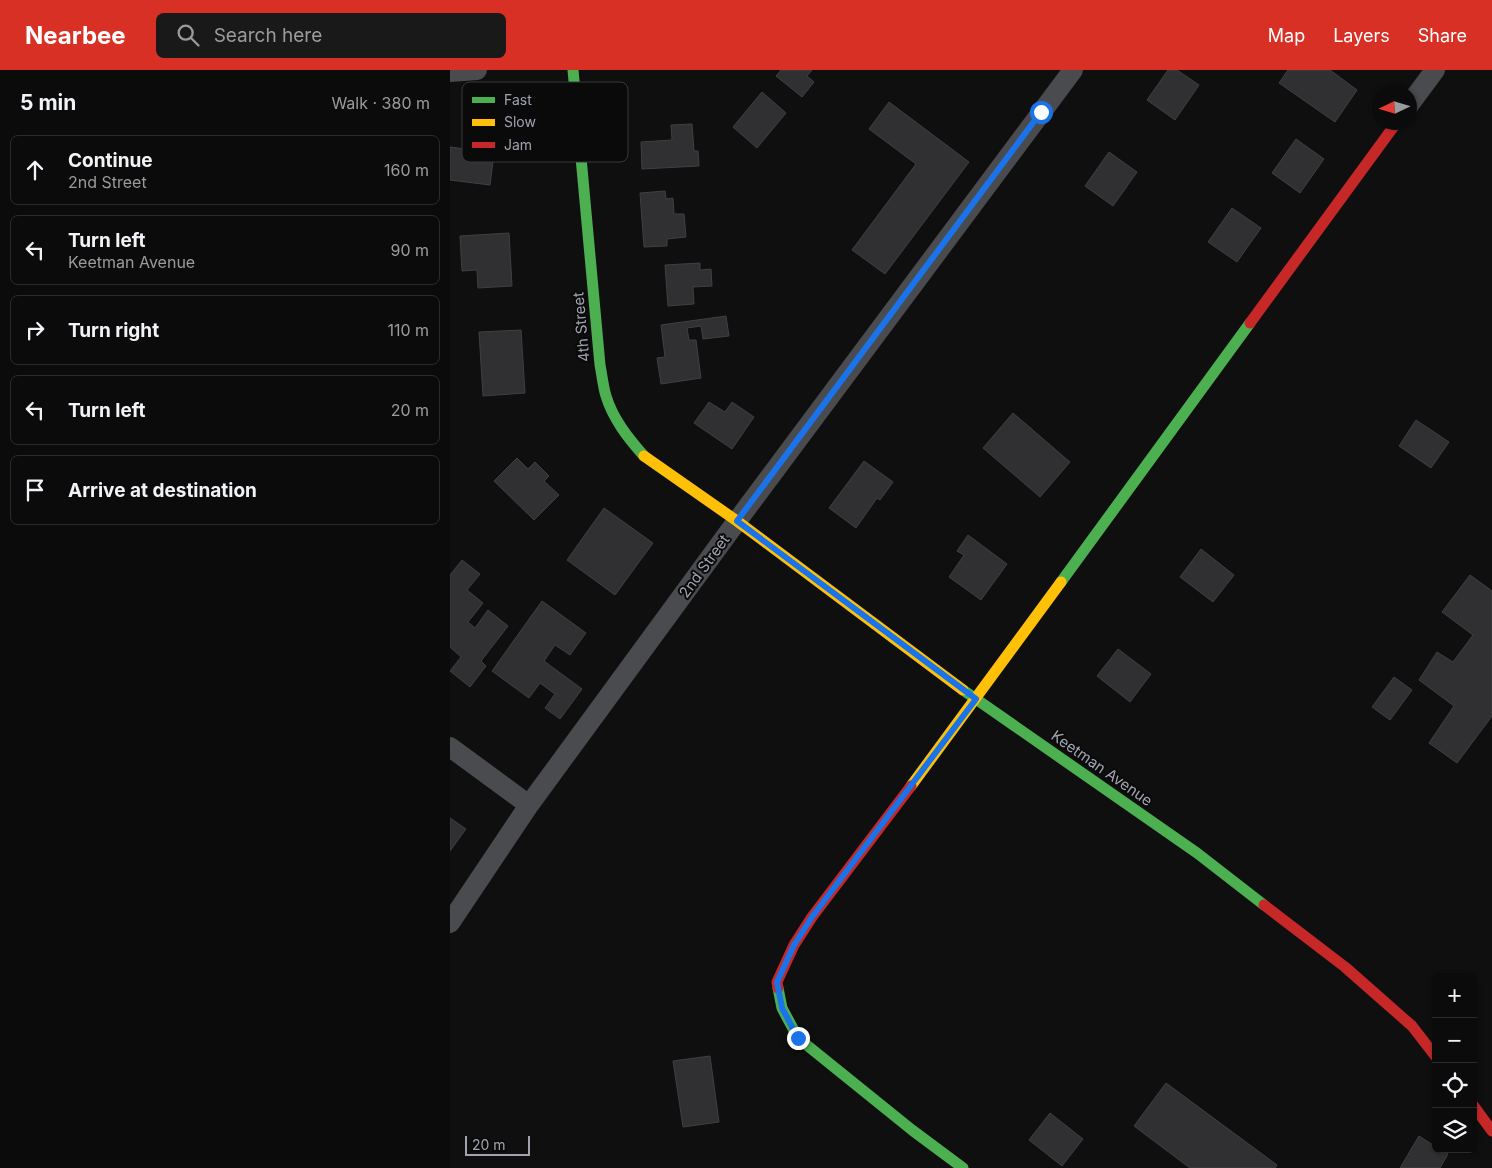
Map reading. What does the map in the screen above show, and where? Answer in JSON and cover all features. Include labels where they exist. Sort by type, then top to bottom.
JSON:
[{"type":"street","points":[[450,72],[477,70]]},
{"type":"street","name":"2nd Street","points":[[450,924],[529,805],[737,521],[1073,70]]},
{"type":"street","points":[[1417,95],[1435,70]]},
{"type":"street","points":[[963,1168],[912,1130],[798,1038],[782,1008],[777,982],[794,945],[812,917],[976,699],[1391,130]]},
{"type":"street","name":"4th Street","points":[[581,162],[600,365],[606,396],[616,419],[629,439],[644,456],[737,521]]},
{"type":"street","name":"Keetman Avenue","points":[[737,521],[976,699],[1197,854],[1345,967],[1412,1026],[1432,1052]]},
{"type":"street","points":[[450,747],[529,805]]},
{"type":"street","points":[[1475,1108],[1492,1131]]},
{"type":"building","points":[[781,70],[812,70],[807,76],[814,82],[802,97],[776,76]]},
{"type":"building","points":[[1168,70],[1177,70],[1199,85],[1175,120],[1147,100]]},
{"type":"building","points":[[1288,70],[1330,70],[1357,90],[1335,122],[1279,83]]},
{"type":"building","points":[[762,92],[786,113],[757,148],[733,127]]},
{"type":"building","points":[[889,102],[969,162],[885,274],[852,250],[916,164],[869,129]]},
{"type":"building","points":[[692,124],[694,151],[698,151],[699,166],[642,169],[641,142],[672,140],[671,125]]},
{"type":"building","points":[[1296,139],[1324,159],[1300,193],[1272,173]]},
{"type":"building","points":[[450,147],[462,149],[462,162],[493,162],[490,185],[450,180]]},
{"type":"building","points":[[1109,152],[1137,172],[1113,206],[1085,186]]},
{"type":"building","points":[[665,191],[666,199],[673,198],[674,214],[684,214],[686,237],[667,239],[667,246],[644,247],[640,193]]},
{"type":"building","points":[[1232,208],[1261,228],[1237,262],[1208,242]]},
{"type":"building","points":[[509,233],[512,286],[478,288],[477,270],[462,271],[460,236]]},
{"type":"building","points":[[700,263],[700,270],[711,269],[712,286],[693,287],[694,304],[668,306],[665,265]]},
{"type":"building","points":[[726,316],[729,336],[703,339],[701,326],[687,328],[689,340],[696,340],[701,378],[661,384],[657,358],[665,357],[661,325]]},
{"type":"building","points":[[521,330],[525,393],[483,396],[479,332]]},
{"type":"building","points":[[709,402],[725,412],[732,402],[754,417],[732,449],[694,423]]},
{"type":"building","points":[[1013,413],[1070,462],[1040,497],[983,448]]},
{"type":"building","points":[[1416,420],[1449,442],[1431,468],[1399,446]]},
{"type":"building","points":[[517,458],[528,469],[535,462],[549,476],[544,481],[559,495],[534,520],[494,481]]},
{"type":"building","points":[[864,461],[893,482],[880,500],[877,498],[856,528],[829,508]]},
{"type":"building","points":[[604,508],[653,543],[615,595],[567,560]]},
{"type":"building","points":[[968,535],[1007,564],[981,600],[949,577],[964,555],[957,551]]},
{"type":"building","points":[[1201,549],[1234,575],[1213,602],[1180,577]]},
{"type":"building","points":[[462,560],[480,574],[467,590],[483,603],[468,622],[475,628],[488,610],[508,626],[481,661],[486,666],[470,687],[450,671],[461,657],[450,647],[450,575]]},
{"type":"building","points":[[1470,575],[1492,591],[1492,716],[1457,763],[1429,743],[1454,706],[1419,680],[1437,652],[1453,662],[1473,635],[1442,612]]},
{"type":"building","points":[[542,601],[586,633],[570,655],[555,645],[544,661],[582,689],[560,719],[545,708],[555,694],[540,683],[529,698],[492,671]]},
{"type":"building","points":[[1118,649],[1151,674],[1130,702],[1097,676]]},
{"type":"building","points":[[1394,677],[1412,690],[1390,720],[1372,707]]},
{"type":"building","points":[[450,818],[466,829],[450,851]]},
{"type":"building","points":[[710,1056],[719,1122],[683,1127],[673,1061]]},
{"type":"building","points":[[1166,1083],[1277,1165],[1275,1168],[1190,1168],[1134,1126]]},
{"type":"building","points":[[1050,1113],[1083,1139],[1062,1166],[1029,1140]]},
{"type":"building","points":[[1419,1136],[1432,1144],[1432,1153],[1448,1154],[1440,1168],[1400,1168]]},
{"type":"traffic: fast","points":[[573,70],[574,82]]},
{"type":"traffic: fast","points":[[581,162],[603,384],[609,404],[617,420],[644,456]]},
{"type":"traffic: fast","points":[[1061,582],[1250,323]]},
{"type":"traffic: fast","points":[[963,690],[1197,853],[1264,905]]},
{"type":"traffic: fast","points":[[778,988],[782,1008],[798,1038],[912,1130],[963,1168]]},
{"type":"traffic: slow","points":[[644,456],[737,521],[963,690]]},
{"type":"traffic: slow","points":[[911,786],[1061,582]]},
{"type":"traffic: jam","points":[[1250,323],[1391,130]]},
{"type":"traffic: jam","points":[[778,988],[777,982],[794,945],[812,917],[911,786]]},
{"type":"traffic: jam","points":[[1264,905],[1345,967],[1412,1026],[1432,1052]]},
{"type":"traffic: jam","points":[[1475,1108],[1492,1131]]},
{"type":"route","points":[[798,1038],[782,1008],[777,982],[794,945],[812,917],[976,699],[737,521],[1041,112]]}]
